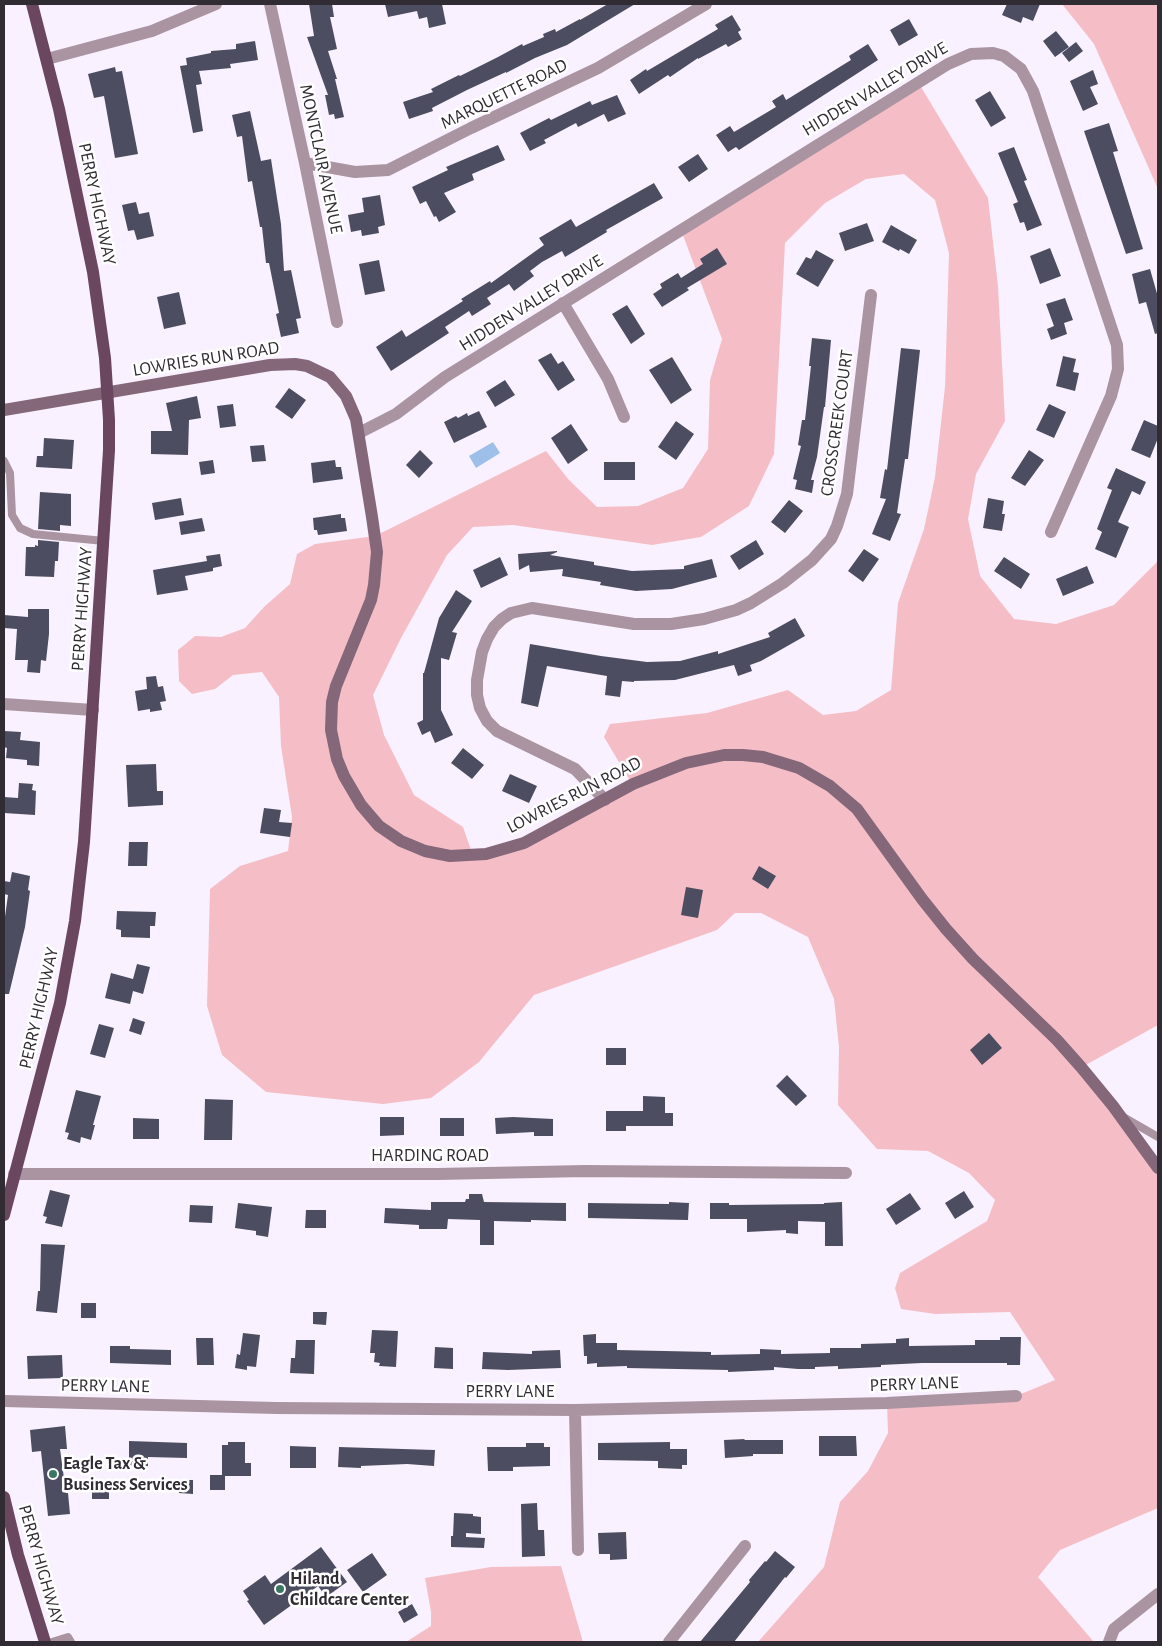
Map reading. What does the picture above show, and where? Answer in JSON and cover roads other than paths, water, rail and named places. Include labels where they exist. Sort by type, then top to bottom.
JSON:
[{"type":"main road","name":"PERRY HIGHWAY","points":[[4,1215],[50,1042],[68,962],[81,872],[109,450],[108,392],[100,315],[93,272],[60,109],[32,4]]},
{"type":"main road","name":"PERRY HIGHWAY","points":[[4,1497],[18,1555],[45,1642]]},
{"type":"street","points":[[47,60],[152,31],[216,4]]},
{"type":"street","name":"MONTCLAIR AVENUE","points":[[270,4],[337,322]]},
{"type":"street","name":"MARQUETTE ROAD","points":[[305,163],[356,172],[388,170],[471,128],[598,68],[706,4]]},
{"type":"street","name":"HIDDEN VALLEY DRIVE","points":[[359,433],[396,414],[445,377],[948,64],[971,54],[993,53],[1004,56],[1021,69],[1033,91],[1114,334],[1118,357],[1118,369],[1111,396],[1051,532]]},
{"type":"street","name":"CROSSCREEK COURT","points":[[605,800],[575,769],[510,738],[498,731],[487,721],[480,708],[477,695],[477,680],[482,652],[487,639],[494,627],[502,619],[511,613],[532,608],[634,624],[671,624],[704,619],[736,610],[751,603],[777,587],[806,565],[822,550],[830,539],[837,526],[847,494],[871,296]]},
{"type":"street","points":[[563,303],[608,379],[624,417]]},
{"type":"street","name":"LOWRIES RUN ROAD","points":[[4,410],[256,366],[295,364],[318,370],[330,377],[339,386],[352,408],[359,433],[375,536],[376,569],[366,615],[336,686],[332,702],[331,730],[337,758],[344,776],[361,805],[379,826],[401,841],[426,851],[450,856],[486,854],[524,843],[660,772],[705,758],[744,755],[763,757],[799,768],[830,786],[857,809],[922,899],[973,959],[1005,992],[1057,1040],[1075,1060],[1158,1168]]},
{"type":"street","points":[[4,704],[92,710]]},
{"type":"street","name":"HARDING ROAD","points":[[14,1174],[846,1173]]},
{"type":"street","name":"PERRY LANE","points":[[4,1401],[276,1408],[575,1410],[886,1403],[1016,1396]]},
{"type":"street","points":[[575,1410],[578,1550]]},
{"type":"street","points":[[668,1642],[745,1546]]},
{"type":"street","points":[[1109,1642],[1114,1629],[1158,1594]]},
{"type":"lane","points":[[4,461],[10,473],[12,515],[20,528],[33,534],[104,541]]},
{"type":"lane","points":[[1119,1115],[1158,1137]]},
{"type":"lane","points":[[52,1642],[68,1637],[72,1642]]},
{"type":"water","points":[[493,442],[500,453],[476,468],[469,456]]},
{"type":"place","name":"Eagle Tax & Business Services","points":[[53,1474]]},
{"type":"place","name":"Hiland Childcare Center","points":[[280,1589]]}]
